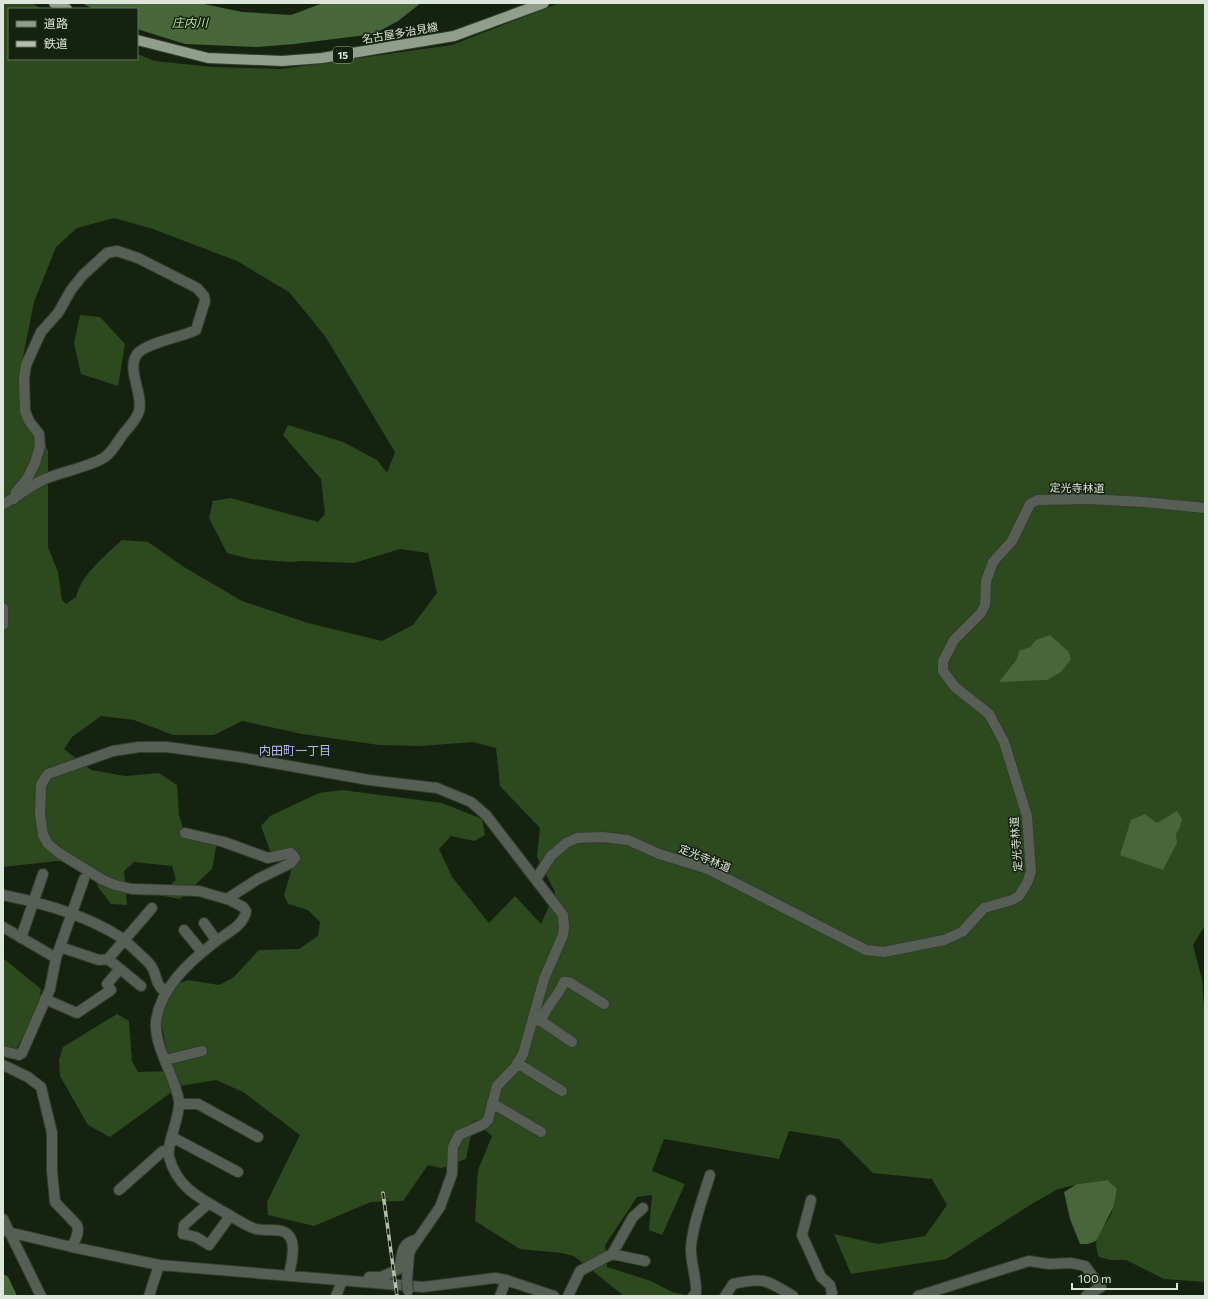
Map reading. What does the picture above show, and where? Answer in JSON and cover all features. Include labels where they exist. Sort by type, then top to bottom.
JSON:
[{"type":"main road","points":[[54,3],[65,8]]},
{"type":"main road","name":"名古屋多治見線","points":[[138,40],[208,58],[282,61],[322,58],[454,36],[544,3]]},
{"type":"street","points":[[3,504],[14,499],[42,480],[99,461],[110,453],[139,411],[141,400],[136,388],[134,364],[137,356],[139,353],[151,346],[196,330],[205,301],[204,296],[197,288],[138,258],[117,251],[107,253],[75,283],[58,313],[41,332],[26,366],[24,378],[24,411],[29,421],[39,434],[40,446],[35,463],[27,479],[16,492],[14,499]]},
{"type":"street","name":"定光寺林道","points":[[536,878],[551,856],[566,844],[577,838],[603,837],[628,840],[659,854],[708,869],[866,950],[884,952],[944,940],[962,932],[984,908],[1012,900],[1018,896],[1028,883],[1031,872],[1027,816],[1004,742],[989,714],[955,687],[943,671],[943,661],[948,649],[981,613],[985,605],[986,581],[993,562],[1009,545],[1030,504],[1037,500],[1144,502],[1205,508]]},
{"type":"street","points":[[3,608],[3,625]]},
{"type":"street","points":[[289,1275],[293,1242],[287,1232],[282,1230],[259,1230],[250,1227],[208,1204],[186,1188],[178,1179],[168,1155],[179,1104],[165,1060],[156,1024],[159,1009],[165,992],[177,976],[216,940],[243,921],[246,911],[230,900],[200,891],[132,889],[115,885],[103,880],[58,853],[48,844],[43,834],[40,814],[41,785],[48,774],[113,751],[139,747],[167,747],[232,756],[369,780],[437,788],[471,802],[486,814],[563,915],[564,927],[560,944],[544,979],[537,1021]]},
{"type":"street","points":[[185,833],[224,842],[268,858],[291,853],[295,858],[291,863],[258,879],[230,898],[230,900]]},
{"type":"street","points":[[21,938],[43,874]]},
{"type":"street","points":[[3,1051],[19,1055],[22,1053],[51,984],[56,958],[73,914],[84,879]]},
{"type":"street","points":[[3,895],[73,914],[114,933],[124,940],[154,969],[156,981],[165,992]]},
{"type":"street","points":[[60,947],[99,960],[108,959],[152,908]]},
{"type":"street","points":[[204,923],[216,940]]},
{"type":"street","points":[[3,927],[56,958]]},
{"type":"street","points":[[184,930],[202,952]]},
{"type":"street","points":[[108,959],[141,986]]},
{"type":"street","points":[[45,999],[78,1013],[111,990],[107,984],[120,969]]},
{"type":"street","points":[[479,1279],[467,1276],[420,1281],[408,1286],[409,1254],[416,1240],[440,1207],[452,1174],[452,1147],[459,1135],[484,1124],[488,1120],[497,1086],[523,1054],[537,1021],[560,992],[564,982],[569,982],[604,1004]]},
{"type":"street","points":[[537,1021],[572,1042]]},
{"type":"street","points":[[165,1060],[202,1051]]},
{"type":"street","points":[[517,1063],[562,1091]]},
{"type":"street","points":[[3,1065],[28,1078],[41,1087],[52,1133],[54,1202],[77,1224],[78,1228],[72,1248]]},
{"type":"street","points":[[492,1103],[541,1132]]},
{"type":"street","points":[[179,1104],[198,1104],[258,1137]]},
{"type":"street","points":[[172,1137],[238,1172]]},
{"type":"street","points":[[120,1190],[163,1151],[169,1151]]},
{"type":"street","points":[[694,1296],[696,1293],[696,1283],[691,1249],[692,1237],[710,1175]]},
{"type":"street","points":[[811,1200],[802,1235],[821,1277],[830,1285],[832,1293],[831,1296]]},
{"type":"street","points":[[208,1204],[184,1225],[183,1234],[196,1237],[209,1245],[230,1216]]},
{"type":"street","points":[[568,1296],[580,1271],[612,1254],[634,1217],[643,1208]]},
{"type":"street","points":[[3,1219],[8,1232],[41,1296]]},
{"type":"street","points":[[8,1232],[72,1248],[159,1265],[423,1287],[479,1279],[506,1280],[554,1296]]},
{"type":"street","points":[[352,1281],[356,1275],[378,1277],[396,1271],[400,1266],[403,1248],[406,1244],[416,1240]]},
{"type":"street","points":[[612,1254],[645,1261]]},
{"type":"street","points":[[918,1296],[1029,1261],[1048,1264],[1070,1263],[1085,1266],[1101,1287],[1086,1296]]},
{"type":"street","points":[[149,1296],[159,1265]]},
{"type":"street","points":[[500,1296],[506,1280]]},
{"type":"street","points":[[725,1296],[733,1284],[751,1280],[768,1281],[793,1296]]},
{"type":"street","points":[[336,1296],[342,1281]]},
{"type":"shaded area","points":[[3,3],[32,3],[40,8],[8,8],[8,60],[138,60],[138,54],[155,61],[213,67],[281,69],[452,45],[559,3],[1205,3],[1205,925],[1193,945],[1202,980],[1205,1020],[1205,1282],[1164,1279],[1126,1260],[1111,1260],[1099,1257],[1096,1242],[1111,1215],[1113,1208],[1107,1180],[1083,1183],[1058,1189],[1030,1205],[946,1259],[851,1274],[834,1234],[878,1244],[925,1236],[947,1205],[932,1179],[873,1173],[839,1139],[789,1131],[779,1159],[664,1139],[652,1171],[685,1184],[662,1235],[649,1230],[652,1195],[637,1197],[605,1245],[607,1267],[651,1281],[672,1292],[686,1295],[624,1296],[574,1256],[562,1253],[520,1249],[475,1221],[478,1170],[492,1136],[474,1120],[466,1159],[441,1168],[428,1165],[403,1201],[371,1202],[314,1226],[268,1215],[267,1202],[300,1135],[243,1092],[216,1080],[180,1086],[110,1137],[88,1125],[60,1076],[59,1060],[63,1047],[117,1014],[129,1021],[132,1061],[138,1072],[171,1071],[160,1017],[177,984],[188,980],[219,985],[233,978],[259,950],[299,949],[318,936],[320,922],[308,910],[288,904],[284,895],[292,868],[271,853],[261,826],[270,816],[319,793],[342,790],[442,803],[482,819],[485,835],[474,841],[451,836],[439,849],[452,877],[489,923],[515,896],[541,924],[555,892],[537,857],[540,828],[500,786],[496,748],[473,742],[420,746],[379,745],[302,734],[242,721],[214,735],[173,735],[134,720],[101,716],[72,737],[64,749],[91,770],[125,776],[159,773],[177,785],[179,815],[184,831],[218,837],[212,869],[180,899],[158,895],[176,880],[172,866],[134,862],[124,871],[127,905],[111,904],[98,887],[90,865],[57,861],[3,867]],"holes":[[[114,218],[153,229],[237,261],[289,292],[325,336],[395,452],[387,473],[377,460],[343,442],[288,425],[283,435],[321,479],[325,514],[318,522],[230,498],[213,501],[209,518],[227,553],[251,559],[290,562],[354,563],[400,549],[428,553],[437,593],[413,625],[382,641],[308,623],[242,601],[184,567],[148,542],[122,540],[94,566],[83,581],[76,597],[66,604],[62,600],[58,572],[48,547],[48,451],[29,413],[21,367],[34,302],[56,247],[77,228]]]},
{"type":"shaded area","points":[[80,315],[100,317],[125,344],[118,386],[81,374],[74,343]]},
{"type":"shaded area","points":[[3,958],[41,989],[37,1012],[16,1049],[3,1046]]},
{"type":"water","name":"庄内川","points":[[82,3],[199,3],[242,12],[291,15],[323,3],[421,3],[398,21],[374,34],[257,47],[185,44],[138,29],[138,8],[91,8]]},
{"type":"water","points":[[1050,635],[1068,651],[1071,659],[1061,672],[1047,680],[999,682],[1017,659],[1019,651],[1030,647],[1036,640]]},
{"type":"water","points":[[1177,811],[1182,819],[1176,834],[1177,843],[1163,870],[1120,855],[1131,820],[1145,814],[1157,823]]},
{"type":"water","points":[[1107,1180],[1117,1189],[1113,1208],[1096,1241],[1088,1244],[1080,1244],[1070,1219],[1064,1192],[1077,1184]]},
{"type":"waterway","points":[[3,1281],[10,1296]]},
{"type":"railway","points":[[383,1193],[397,1296]]},
{"type":"district","name":"内田町一丁目","points":[[295,751]]}]
